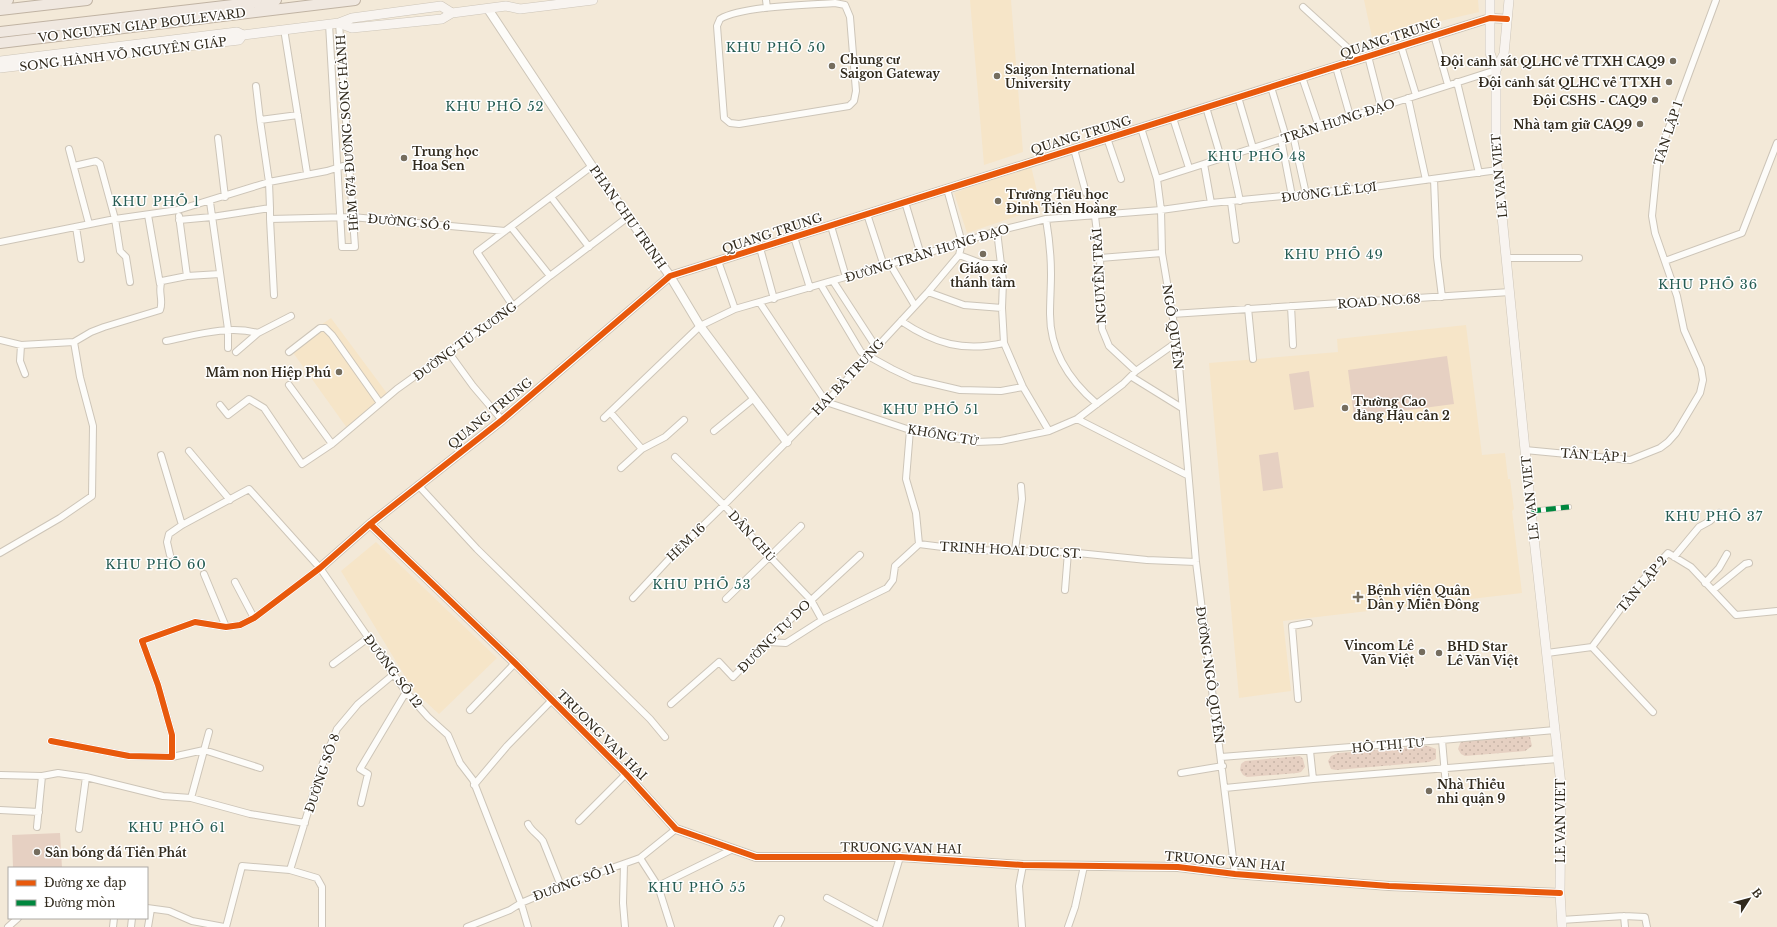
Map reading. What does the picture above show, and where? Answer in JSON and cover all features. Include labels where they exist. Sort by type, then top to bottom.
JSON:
[{"type":"highway","points":[[0,1],[8,0]]},
{"type":"highway","points":[[0,10],[88,0]]},
{"type":"highway","name":"VO NGUYEN GIAP BOULEVARD","points":[[0,32],[276,0]]},
{"type":"highway","name":"VO NGUYEN GIAP BOULEVARD","points":[[0,43],[355,0]]},
{"type":"main road","points":[[506,6],[514,0]]},
{"type":"main road","points":[[339,23],[352,28],[442,19],[452,13],[506,6],[520,10],[592,0]]},
{"type":"main road","name":"LE VAN VIET","points":[[1490,0],[1490,53],[1496,70],[1495,140],[1531,510],[1561,785],[1560,893],[1562,923]]},
{"type":"main road","name":"LE VAN VIET","points":[[1496,70],[1504,54],[1509,0]]},
{"type":"main road","name":"SONG HÀNH VÕ NGUYÊN GIÁP","points":[[0,68],[239,40],[243,36],[284,29],[339,23]]},
{"type":"main road","name":"SONG HÀNH VÕ NGUYÊN GIÁP","points":[[0,61],[237,32],[243,36]]},
{"type":"street","points":[[766,0],[767,8]]},
{"type":"street","name":"TÂN LẬP 1","points":[[1525,450],[1630,460],[1660,448],[1676,433],[1700,394],[1703,380],[1701,368],[1684,330],[1677,296],[1655,234],[1652,216],[1657,165],[1716,0]]},
{"type":"street","points":[[835,3],[845,5],[850,17],[856,91],[854,101],[849,106],[739,124],[730,123],[724,118],[717,26],[720,19],[727,15],[767,8],[835,3]]},
{"type":"street","points":[[1303,7],[1364,58],[1381,107]]},
{"type":"street","name":"PHAN CHU TRINH","points":[[488,9],[592,166],[670,276],[700,326],[753,399],[787,442]]},
{"type":"street","name":"QUANG TRUNG","points":[[172,757],[172,735],[158,685],[142,641],[195,622],[226,628],[240,625],[254,618],[320,568],[370,524],[502,420],[670,276],[1434,35],[1490,18],[1507,19]]},
{"type":"street","name":"HẺM 674 ĐƯỜNG SONG HÀNH","points":[[329,24],[342,247],[355,247],[339,23]]},
{"type":"street","points":[[284,29],[307,173]]},
{"type":"street","points":[[1434,35],[1448,85]]},
{"type":"street","points":[[1401,46],[1416,95]]},
{"type":"street","points":[[1336,66],[1350,116]]},
{"type":"street","name":"TRẦN HƯNG ĐẠO","points":[[1157,179],[1496,70]]},
{"type":"street","points":[[1302,77],[1319,126]]},
{"type":"street","points":[[1457,82],[1479,173]]},
{"type":"street","points":[[256,86],[269,182],[274,295]]},
{"type":"street","points":[[1271,87],[1283,138],[1292,196]]},
{"type":"street","points":[[1238,97],[1253,148]]},
{"type":"street","points":[[1408,98],[1426,180]]},
{"type":"street","points":[[1206,107],[1221,158]]},
{"type":"street","points":[[260,120],[298,115]]},
{"type":"street","points":[[1173,118],[1189,168]]},
{"type":"street","name":"NGÔ QUYỀN","points":[[1140,128],[1157,179],[1161,210],[1162,253],[1177,342],[1187,476]]},
{"type":"street","points":[[1293,135],[1306,194]]},
{"type":"street","points":[[218,138],[225,197]]},
{"type":"street","points":[[1107,138],[1121,179]]},
{"type":"street","points":[[1665,261],[1742,233],[1777,143]]},
{"type":"street","points":[[69,149],[89,224]]},
{"type":"street","points":[[1074,149],[1086,193]]},
{"type":"street","points":[[1230,155],[1240,201]]},
{"type":"street","points":[[74,166],[96,161],[98,162],[115,219],[120,251],[126,257],[130,282]]},
{"type":"street","points":[[0,242],[115,219],[178,210],[210,202],[269,182],[349,164]]},
{"type":"street","points":[[1204,164],[1211,204]]},
{"type":"street","points":[[513,306],[477,252],[592,166]]},
{"type":"street","name":"ĐƯỜNG LÊ LỢI","points":[[1161,210],[1292,196],[1498,170]]},
{"type":"street","points":[[1434,179],[1437,257],[1442,296]]},
{"type":"street","points":[[947,189],[962,243]]},
{"type":"street","points":[[551,197],[589,247]]},
{"type":"street","points":[[210,202],[228,329],[228,348]]},
{"type":"street","points":[[905,202],[921,255]]},
{"type":"street","points":[[1231,202],[1236,240]]},
{"type":"street","points":[[179,220],[212,217],[270,208]]},
{"type":"street","points":[[178,210],[187,276]]},
{"type":"street","name":"ĐƯỜNG TRẦN HƯNG ĐẠO","points":[[604,418],[700,326],[735,309],[833,282],[997,231],[1046,219],[1161,210]]},
{"type":"street","points":[[867,214],[887,265],[915,306]]},
{"type":"street","points":[[0,340],[21,345],[74,342],[97,330],[160,310],[162,305],[160,284],[148,215]]},
{"type":"street","name":"NGUYỄN TRÃI","points":[[1095,216],[1100,258],[1102,329],[1109,346],[1136,371]]},
{"type":"street","name":"ĐƯỜNG SỐ 6","points":[[270,219],[352,217],[508,229]]},
{"type":"street","name":"ĐƯỜNG TÚ XƯƠNG","points":[[220,405],[228,415],[249,399],[264,408],[302,464],[332,444],[380,402],[513,306],[628,217]]},
{"type":"street","points":[[1046,219],[1051,272],[1050,315],[1056,348],[1067,374],[1083,392],[1097,404]]},
{"type":"street","points":[[830,226],[846,277]]},
{"type":"street","points":[[76,227],[81,259]]},
{"type":"street","points":[[508,229],[550,276]]},
{"type":"street","points":[[997,231],[1002,264],[1004,343],[1023,387],[1049,431]]},
{"type":"street","points":[[794,237],[810,288]]},
{"type":"street","name":"HAI BÀ TRƯNG","points":[[724,505],[826,402],[928,292],[959,255],[962,243]]},
{"type":"street","points":[[760,248],[774,299]]},
{"type":"street","points":[[1100,258],[1162,253]]},
{"type":"street","points":[[959,255],[983,264],[1002,264]]},
{"type":"street","points":[[1506,258],[1579,258]]},
{"type":"street","points":[[718,261],[735,309]]},
{"type":"street","points":[[160,284],[162,281],[187,276],[220,274]]},
{"type":"street","points":[[833,282],[876,347]]},
{"type":"street","points":[[820,285],[861,352],[913,379],[960,390],[1001,391],[1023,387]]},
{"type":"street","points":[[928,292],[964,305],[1002,308]]},
{"type":"street","name":"ROAD NO.68","points":[[1172,314],[1510,292]]},
{"type":"street","points":[[760,303],[826,402]]},
{"type":"street","points":[[1290,306],[1293,345]]},
{"type":"street","points":[[1248,308],[1252,359]]},
{"type":"street","points":[[236,352],[258,333],[290,316]]},
{"type":"street","points":[[900,321],[914,330],[936,340],[956,346],[975,347],[1004,343]]},
{"type":"street","points":[[288,352],[320,328],[324,328],[332,335],[380,402]]},
{"type":"street","points":[[166,341],[228,329],[245,329],[258,333]]},
{"type":"street","points":[[0,552],[60,518],[92,496],[93,426],[80,377],[74,342]]},
{"type":"street","name":"KHỔNG TỬ","points":[[826,402],[910,430],[977,442],[1001,441],[1049,431],[1077,420],[1132,377],[1136,371],[1177,342]]},
{"type":"street","points":[[21,345],[20,361],[24,374]]},
{"type":"street","points":[[449,353],[473,386],[502,420]]},
{"type":"street","points":[[1132,377],[1182,408]]},
{"type":"street","points":[[289,385],[332,444]]},
{"type":"street","points":[[714,431],[753,399]]},
{"type":"street","points":[[610,412],[642,449]]},
{"type":"street","points":[[622,468],[642,449],[665,437],[684,420]]},
{"type":"street","points":[[1077,420],[1187,476]]},
{"type":"street","points":[[769,642],[786,643],[822,620],[887,588],[893,580],[895,566],[919,544],[916,513],[906,479],[910,430]]},
{"type":"street","points":[[170,555],[167,542],[169,534],[182,525],[230,500],[189,451]]},
{"type":"street","points":[[162,455],[182,525]]},
{"type":"street","name":"DÂN CHỦ","points":[[675,457],[724,505],[811,600],[822,620]]},
{"type":"street","name":"ĐƯỜNG NGÔ QUYỀN","points":[[1187,476],[1196,562],[1226,788],[1235,874]]},
{"type":"street","points":[[418,485],[477,549],[650,719],[665,738]]},
{"type":"street","points":[[1015,550],[1022,499],[1021,486]]},
{"type":"street","name":"ĐƯỜNG SỐ 12","points":[[230,500],[249,489],[320,568],[406,692],[428,717],[448,735],[460,763],[473,780],[521,903],[528,927]]},
{"type":"street","name":"HẺM 16","points":[[633,598],[671,557],[724,505]]},
{"type":"street","points":[[1531,510],[1569,507]]},
{"type":"street","points":[[1674,557],[1699,527],[1710,521],[1719,513]]},
{"type":"street","name":"TRUONG VAN HAI","points":[[370,524],[515,663],[626,774],[676,829],[756,857],[900,857],[1023,865],[1178,867],[1235,874],[1389,886],[1560,893]]},
{"type":"street","points":[[726,599],[801,526]]},
{"type":"street","name":"TRINH HOAI DUC ST.","points":[[919,544],[966,550],[1068,552],[1147,560],[1196,562]]},
{"type":"street","points":[[1065,590],[1068,552]]},
{"type":"street","name":"TÂN LẬP 2","points":[[1592,647],[1639,584],[1668,553],[1691,567],[1736,615],[1777,611]]},
{"type":"street","points":[[1706,583],[1719,568],[1727,554]]},
{"type":"street","name":"ĐƯỜNG TỰ DO","points":[[670,704],[719,662],[733,677],[811,600],[860,555]]},
{"type":"street","points":[[1712,590],[1738,568],[1749,563]]},
{"type":"street","points":[[204,574],[226,628]]},
{"type":"street","points":[[235,582],[254,618]]},
{"type":"street","points":[[1298,699],[1292,626],[1309,623]]},
{"type":"street","points":[[333,664],[368,638]]},
{"type":"street","points":[[1547,654],[1592,647],[1653,712]]},
{"type":"street","points":[[470,710],[515,663]]},
{"type":"street","name":"ĐƯỜNG SỐ 8","points":[[290,870],[323,763],[337,729],[358,704],[394,674]]},
{"type":"street","points":[[361,802],[368,774],[360,769],[406,692]]},
{"type":"street","points":[[474,785],[507,746],[552,700]]},
{"type":"street","name":"HỒ THỊ TƯ","points":[[1221,757],[1555,730]]},
{"type":"street","points":[[191,798],[209,732]]},
{"type":"street","points":[[1442,740],[1446,786]]},
{"type":"street","points":[[50,741],[129,756],[172,757],[204,750],[260,768]]},
{"type":"street","points":[[1310,751],[1313,778]]},
{"type":"street","points":[[1226,788],[1313,778],[1444,769],[1537,759],[1558,759]]},
{"type":"street","points":[[1181,773],[1223,766]]},
{"type":"street","points":[[0,775],[42,776],[58,773],[86,777],[163,796],[191,798],[250,814],[305,823]]},
{"type":"street","points":[[579,821],[626,774]]},
{"type":"street","points":[[37,827],[42,776]]},
{"type":"street","points":[[79,829],[86,777]]},
{"type":"street","points":[[0,810],[39,812]]},
{"type":"street","points":[[528,824],[531,830],[539,835],[543,841],[561,886]]},
{"type":"street","name":"ĐƯỜNG SỐ 11","points":[[468,927],[510,910],[521,903],[561,886],[640,858],[676,829]]},
{"type":"street","points":[[658,886],[733,849]]},
{"type":"street","points":[[827,898],[879,927],[900,857]]},
{"type":"street","points":[[640,858],[658,886],[668,927]]},
{"type":"street","points":[[624,864],[623,902],[625,927]]},
{"type":"street","points":[[1022,927],[1020,886],[1023,865]]},
{"type":"street","points":[[148,927],[149,908],[169,911],[192,921],[225,927],[242,866],[290,870],[317,878],[322,887],[322,927]]},
{"type":"street","points":[[1068,927],[1076,907],[1084,866]]},
{"type":"street","points":[[1562,923],[1624,916],[1645,917],[1647,927]]},
{"type":"street","points":[[1624,916],[1625,927]]},
{"type":"street","points":[[8,927],[17,919]]},
{"type":"street","points":[[777,927],[781,919]]},
{"type":"shaded area","name":"Saigon International University","points":[[970,0],[1011,0],[1023,152],[984,165]]},
{"type":"shaded area","points":[[1364,0],[1478,0],[1479,12],[1372,37]]},
{"type":"shaded area","name":"Trường Tiểu học Đinh Tiên Hoàng","points":[[1031,166],[1041,208],[967,233],[954,193]]},
{"type":"shaded area","name":"Mầm non Hiệp Phú","points":[[331,318],[389,396],[347,428],[289,347]]},
{"type":"shaded area","points":[[1466,325],[1482,455],[1505,453],[1514,509],[1512,511],[1522,593],[1283,621],[1291,691],[1239,698],[1209,363],[1338,352],[1337,339]]},
{"type":"shaded area","points":[[1447,356],[1454,404],[1354,417],[1348,370]]},
{"type":"shaded area","points":[[1309,371],[1314,407],[1294,410],[1289,374]]},
{"type":"shaded area","points":[[1278,452],[1283,488],[1263,491],[1259,455]]},
{"type":"shaded area","points":[[376,542],[497,658],[439,714],[414,691],[341,571]]},
{"type":"shaded area","points":[[1526,735],[1530,737],[1532,746],[1525,751],[1465,756],[1461,754],[1458,749],[1461,741]]},
{"type":"shaded area","points":[[1428,746],[1436,749],[1436,759],[1429,762],[1336,770],[1331,769],[1328,761],[1331,756],[1338,753]]},
{"type":"shaded area","points":[[1300,756],[1303,759],[1305,767],[1301,772],[1297,773],[1247,777],[1243,775],[1240,770],[1241,764],[1245,761]]},
{"type":"shaded area","name":"Sân bóng đá Tiến Phát","points":[[60,833],[62,867],[13,867],[12,835]]},
{"type":"marked path","points":[[1531,511],[1569,507]]},
{"type":"cycle path","points":[[51,741],[129,756],[172,757],[172,735],[158,685],[142,641],[195,622],[226,627],[240,625],[254,618],[320,568],[370,524],[502,420],[670,276],[1490,18],[1507,19]]},
{"type":"cycle path","points":[[370,524],[515,663],[626,774],[676,829],[756,857],[900,857],[1023,865],[1178,867],[1235,874],[1389,886],[1560,893]]},
{"type":"place","name":"Đội cảnh sát QLHC về TTXH CAQ9","points":[[1673,61]]},
{"type":"place","name":"Chung cư Saigon Gateway","points":[[832,66]]},
{"type":"place","name":"Saigon International University","points":[[997,76]]},
{"type":"place","name":"Đội cảnh sát QLHC về TTXH","points":[[1669,82]]},
{"type":"place","name":"Đội CSHS - CAQ9","points":[[1655,100]]},
{"type":"place","name":"Nhà tạm giữ CAQ9","points":[[1640,124]]},
{"type":"place","name":"Trung học Hoa Sen","points":[[404,158]]},
{"type":"place","name":"Trường Tiểu học Đinh Tiên Hoàng","points":[[998,201]]},
{"type":"place","name":"Giáo xứ thánh tâm","points":[[983,254]]},
{"type":"place","name":"Mầm non Hiệp Phú","points":[[339,372]]},
{"type":"place","name":"Trường Cao đẳng Hậu cần 2","points":[[1345,408]]},
{"type":"place","name":"Bệnh viện Quân Dân y Miền Đông","points":[[1358,597]]},
{"type":"place","name":"Vincom Lê Văn Việt","points":[[1422,652]]},
{"type":"place","name":"BHD Star Lê Văn Việt","points":[[1439,653]]},
{"type":"place","name":"Nhà Thiếu nhi quận 9","points":[[1429,791]]},
{"type":"place","name":"Sân bóng đá Tiến Phát","points":[[37,852]]},
{"type":"district","name":"KHU PHỐ 50","points":[[776,47]]},
{"type":"district","name":"KHU PHỐ 52","points":[[495,106]]},
{"type":"district","name":"KHU PHỐ 48","points":[[1257,156]]},
{"type":"district","name":"KHU PHỐ 1","points":[[156,201]]},
{"type":"district","name":"KHU PHỐ 49","points":[[1334,254]]},
{"type":"district","name":"KHU PHỐ 36","points":[[1708,284]]},
{"type":"district","name":"KHU PHỐ 51","points":[[931,409]]},
{"type":"district","name":"KHU PHỐ 37","points":[[1714,516]]},
{"type":"district","name":"KHU PHỐ 60","points":[[156,564]]},
{"type":"district","name":"KHU PHỐ 53","points":[[702,584]]},
{"type":"district","name":"KHU PHỐ 61","points":[[177,827]]},
{"type":"district","name":"KHU PHỐ 55","points":[[697,887]]}]
